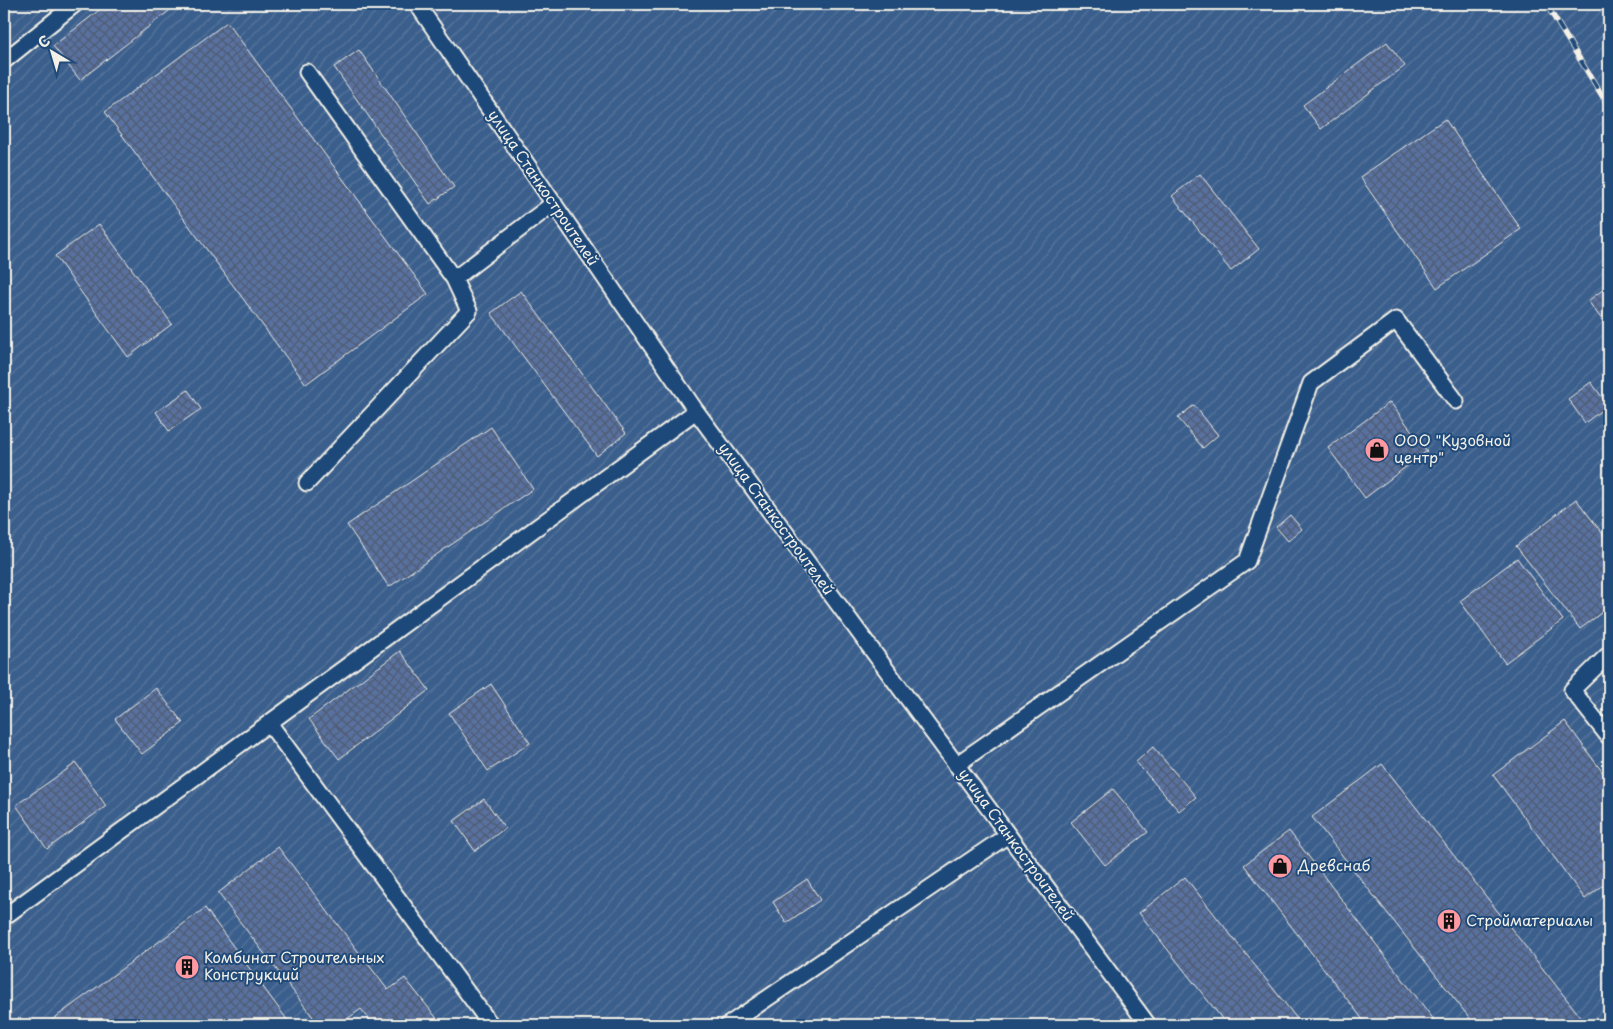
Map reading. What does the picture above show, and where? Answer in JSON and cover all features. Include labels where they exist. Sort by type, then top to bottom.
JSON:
[{"type":"lane","points":[[4,61],[75,4]]},
{"type":"lane","name":"улица Станкостроителей","points":[[417,4],[696,411],[1148,1025]]},
{"type":"lane","points":[[306,72],[454,279],[469,311],[307,483]]},
{"type":"lane","points":[[454,279],[554,203]]},
{"type":"lane","points":[[956,765],[1247,561],[1311,383],[1396,320],[1456,402]]},
{"type":"lane","points":[[4,917],[696,411]]},
{"type":"lane","points":[[1609,654],[1572,690],[1609,737]]},
{"type":"lane","points":[[269,723],[491,1025]]},
{"type":"lane","points":[[728,1025],[1008,835]]},
{"type":"shaded area","points":[[4,4],[1609,4],[1609,1025],[4,1025]]},
{"type":"building","points":[[107,4],[178,4],[80,80],[53,46]]},
{"type":"building","points":[[227,22],[428,294],[306,384],[105,112]]},
{"type":"building","points":[[1387,42],[1405,66],[1321,129],[1303,105]]},
{"type":"building","points":[[359,50],[454,187],[430,204],[334,67]]},
{"type":"building","points":[[1445,119],[1521,229],[1437,288],[1360,177]]},
{"type":"building","points":[[1200,174],[1259,249],[1231,271],[1172,196]]},
{"type":"building","points":[[99,224],[172,324],[128,357],[55,256]]},
{"type":"building","points":[[1609,285],[1609,329],[1588,301]]},
{"type":"building","points":[[521,291],[626,433],[597,456],[491,313]]},
{"type":"building","points":[[1591,382],[1608,405],[1585,423],[1568,399]]},
{"type":"building","points":[[188,390],[201,409],[169,431],[156,412]]},
{"type":"building","name":"ООО \"Кузовной центр\"","points":[[1390,402],[1427,451],[1365,498],[1328,448]]},
{"type":"building","points":[[1194,405],[1218,435],[1203,448],[1178,418]]},
{"type":"building","points":[[491,427],[533,489],[389,587],[347,525]]},
{"type":"building","points":[[1609,452],[1609,463],[1604,455]]},
{"type":"building","points":[[1576,499],[1609,542],[1609,607],[1580,629],[1516,546]]},
{"type":"building","points":[[1290,515],[1302,529],[1288,541],[1276,527]]},
{"type":"building","points":[[1517,558],[1563,620],[1505,663],[1460,601]]},
{"type":"building","points":[[400,651],[429,690],[339,759],[309,719]]},
{"type":"building","points":[[491,684],[530,743],[488,771],[449,713]]},
{"type":"building","points":[[156,688],[183,723],[142,754],[115,719]]},
{"type":"building","points":[[1565,721],[1609,781],[1609,881],[1585,899],[1493,775]]},
{"type":"building","points":[[1153,747],[1196,797],[1179,811],[1136,762]]},
{"type":"building","points":[[76,763],[106,806],[47,849],[16,805]]},
{"type":"building","name":"Стройматериалы","points":[[1382,764],[1587,1025],[1475,1025],[1312,817]]},
{"type":"building","points":[[1113,789],[1148,832],[1105,865],[1071,822]]},
{"type":"building","points":[[484,799],[505,828],[475,851],[454,821]]},
{"type":"building","points":[[1289,831],[1438,1025],[1367,1025],[1244,865]]},
{"type":"building","points":[[278,847],[388,990],[405,978],[442,1025],[374,1025],[361,1009],[339,1025],[319,1025],[218,893]]},
{"type":"building","points":[[1185,877],[1302,1025],[1227,1025],[1139,913]]},
{"type":"building","points":[[807,879],[820,900],[786,923],[773,902]]},
{"type":"building","name":"Комбинат Строительных Конструкций","points":[[205,908],[291,1025],[45,1025]]},
{"type":"railway","points":[[1546,4],[1609,107]]},
{"type":"place","name":"ООО \"Кузовной центр\"","points":[[1377,450]]},
{"type":"place","name":"Древснаб","points":[[1280,866]]},
{"type":"place","name":"Стройматериалы","points":[[1449,921]]},
{"type":"place","name":"Комбинат Строительных Конструкций","points":[[187,967]]}]
